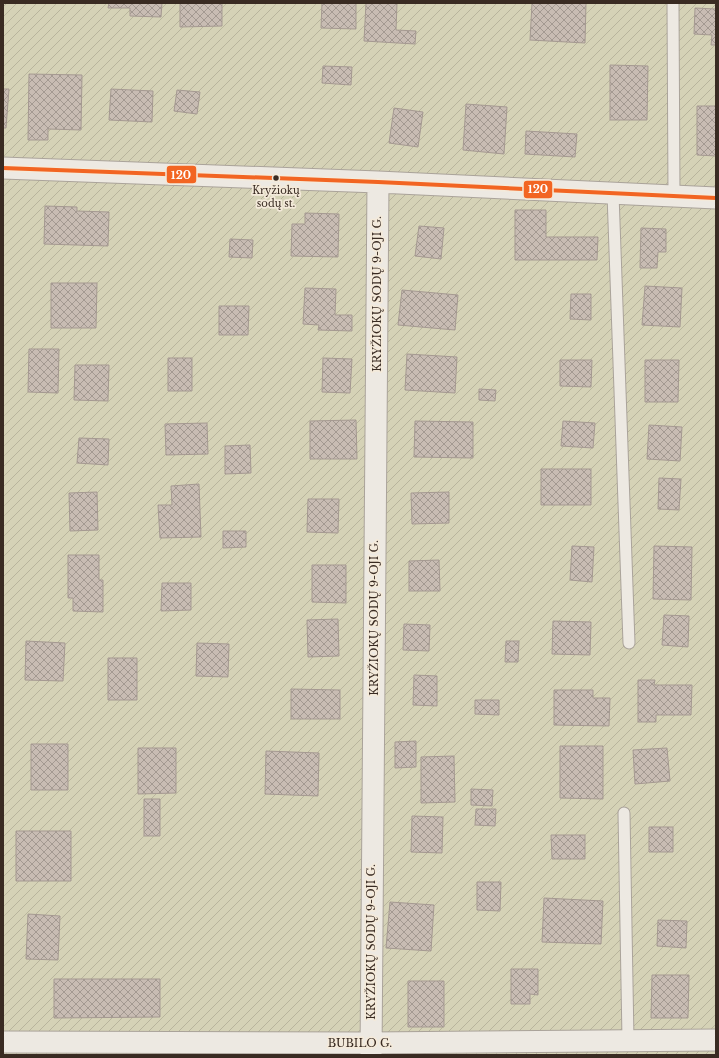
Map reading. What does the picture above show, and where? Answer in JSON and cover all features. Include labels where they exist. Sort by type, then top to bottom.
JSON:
[{"type":"street","points":[[3,168],[378,182],[716,198]]},
{"type":"street","name":"KRYŽIOKŲ SODŲ 9-OJI G.","points":[[371,1049],[378,182]]},
{"type":"street","name":"BUBILO G.","points":[[3,1042],[371,1049],[628,1040],[716,1040]]},
{"type":"lane","points":[[673,3],[674,196]]},
{"type":"lane","points":[[613,194],[629,643]]},
{"type":"lane","points":[[624,813],[628,1040]]},
{"type":"shaded area","points":[[3,3],[716,3],[716,1055],[3,1055]]},
{"type":"building","points":[[109,3],[162,3],[161,17],[130,16],[130,8],[108,8]]},
{"type":"building","points":[[180,3],[222,3],[222,26],[180,27]]},
{"type":"building","points":[[322,3],[356,3],[356,29],[321,28]]},
{"type":"building","points":[[366,3],[397,3],[396,30],[416,31],[415,44],[364,41]]},
{"type":"building","points":[[532,3],[586,3],[585,43],[530,40]]},
{"type":"building","points":[[695,8],[716,9],[716,45],[711,45],[712,35],[694,34]]},
{"type":"building","points":[[610,65],[648,66],[647,120],[610,120]]},
{"type":"building","points":[[323,66],[352,67],[351,85],[322,83]]},
{"type":"building","points":[[29,74],[82,75],[81,130],[48,129],[48,140],[28,140]]},
{"type":"building","points":[[3,89],[9,89],[6,128],[3,128]]},
{"type":"building","points":[[111,89],[153,91],[152,122],[109,120]]},
{"type":"building","points":[[177,90],[200,92],[197,114],[174,111]]},
{"type":"building","points":[[466,104],[507,107],[504,154],[463,150]]},
{"type":"building","points":[[697,106],[716,106],[716,156],[697,155]]},
{"type":"building","points":[[394,108],[423,112],[418,147],[389,143]]},
{"type":"building","points":[[526,131],[577,134],[575,157],[525,154]]},
{"type":"building","points":[[45,206],[77,207],[77,211],[109,212],[108,246],[44,244]]},
{"type":"building","points":[[515,210],[546,210],[546,237],[598,237],[597,260],[515,260]]},
{"type":"building","points":[[305,213],[339,214],[338,257],[291,256],[292,224],[305,224]]},
{"type":"building","points":[[419,226],[444,228],[441,259],[415,256]]},
{"type":"building","points":[[641,228],[666,229],[666,252],[658,252],[657,268],[640,268]]},
{"type":"building","points":[[230,239],[253,240],[252,258],[229,257]]},
{"type":"building","points":[[51,283],[97,283],[96,328],[51,328]]},
{"type":"building","points":[[645,286],[682,288],[680,327],[642,325]]},
{"type":"building","points":[[305,288],[336,289],[335,315],[352,315],[352,331],[318,330],[319,325],[303,324]]},
{"type":"building","points":[[402,290],[458,295],[455,330],[398,325]]},
{"type":"building","points":[[571,294],[591,294],[591,320],[570,319]]},
{"type":"building","points":[[219,306],[249,306],[248,335],[219,335]]},
{"type":"building","points":[[29,349],[59,349],[58,393],[28,392]]},
{"type":"building","points":[[407,354],[457,357],[455,393],[405,390]]},
{"type":"building","points":[[168,358],[192,358],[192,391],[168,391]]},
{"type":"building","points":[[323,358],[352,359],[350,393],[322,392]]},
{"type":"building","points":[[560,360],[592,360],[591,387],[560,386]]},
{"type":"building","points":[[645,360],[679,360],[678,402],[645,402]]},
{"type":"building","points":[[75,365],[109,365],[108,401],[74,400]]},
{"type":"building","points":[[479,389],[496,390],[495,401],[479,400]]},
{"type":"building","points":[[356,420],[357,459],[310,459],[310,421]]},
{"type":"building","points":[[415,421],[473,422],[473,458],[414,457]]},
{"type":"building","points":[[563,421],[595,423],[593,448],[561,446]]},
{"type":"building","points":[[207,423],[208,454],[166,455],[165,424]]},
{"type":"building","points":[[649,425],[682,427],[680,461],[647,459]]},
{"type":"building","points":[[79,438],[109,439],[108,465],[77,463]]},
{"type":"building","points":[[250,445],[251,473],[225,474],[225,446]]},
{"type":"building","points":[[541,469],[591,469],[591,505],[541,505]]},
{"type":"building","points":[[659,478],[681,479],[679,510],[658,509]]},
{"type":"building","points":[[199,484],[201,537],[160,538],[158,505],[172,505],[171,486]]},
{"type":"building","points":[[97,492],[98,530],[70,531],[69,493]]},
{"type":"building","points":[[449,492],[449,523],[412,524],[411,493]]},
{"type":"building","points":[[308,499],[339,499],[338,533],[307,532]]},
{"type":"building","points":[[223,531],[246,531],[246,547],[223,548]]},
{"type":"building","points":[[572,546],[594,547],[592,582],[570,580]]},
{"type":"building","points":[[654,546],[692,547],[691,600],[653,599]]},
{"type":"building","points":[[68,555],[99,555],[99,580],[103,580],[103,612],[73,611],[73,598],[68,598]]},
{"type":"building","points":[[439,560],[440,591],[409,591],[409,561]]},
{"type":"building","points":[[312,565],[346,565],[346,603],[312,602]]},
{"type":"building","points":[[162,583],[191,583],[191,610],[161,611]]},
{"type":"building","points":[[664,615],[689,616],[688,647],[662,645]]},
{"type":"building","points":[[338,619],[339,656],[308,657],[307,620]]},
{"type":"building","points":[[553,621],[591,622],[590,655],[552,654]]},
{"type":"building","points":[[404,624],[430,625],[429,651],[403,650]]},
{"type":"building","points":[[26,641],[65,643],[63,681],[25,680]]},
{"type":"building","points":[[506,641],[519,641],[518,662],[505,662]]},
{"type":"building","points":[[197,643],[229,644],[228,677],[196,676]]},
{"type":"building","points":[[108,658],[137,658],[137,700],[108,700]]},
{"type":"building","points":[[414,675],[437,676],[437,706],[413,705]]},
{"type":"building","points":[[638,680],[655,680],[654,685],[692,685],[691,715],[656,715],[656,722],[638,722]]},
{"type":"building","points":[[291,689],[340,690],[340,719],[291,719]]},
{"type":"building","points":[[554,690],[593,690],[593,698],[610,698],[609,726],[554,725]]},
{"type":"building","points":[[475,700],[499,700],[499,715],[475,714]]},
{"type":"building","points":[[416,741],[416,767],[395,768],[395,742]]},
{"type":"building","points":[[31,744],[68,744],[68,790],[31,790]]},
{"type":"building","points":[[560,746],[603,746],[603,799],[560,798]]},
{"type":"building","points":[[138,748],[176,748],[176,793],[138,794]]},
{"type":"building","points":[[667,748],[670,781],[635,784],[633,750]]},
{"type":"building","points":[[266,751],[319,753],[318,796],[265,794]]},
{"type":"building","points":[[454,756],[455,802],[421,803],[421,757]]},
{"type":"building","points":[[471,789],[493,790],[492,806],[471,805]]},
{"type":"building","points":[[144,799],[160,799],[160,836],[144,836]]},
{"type":"building","points":[[476,809],[496,809],[495,826],[475,825]]},
{"type":"building","points":[[412,816],[443,817],[442,853],[411,852]]},
{"type":"building","points":[[649,827],[673,827],[673,852],[649,852]]},
{"type":"building","points":[[16,831],[71,831],[71,881],[16,881]]},
{"type":"building","points":[[551,835],[585,835],[585,859],[552,859]]},
{"type":"building","points":[[477,882],[501,882],[500,911],[477,910]]},
{"type":"building","points":[[544,898],[603,901],[601,944],[542,942]]},
{"type":"building","points":[[390,902],[434,905],[431,951],[386,948]]},
{"type":"building","points":[[28,914],[60,916],[58,960],[26,959]]},
{"type":"building","points":[[658,920],[687,921],[686,948],[657,946]]},
{"type":"building","points":[[511,969],[538,969],[538,995],[530,994],[530,1004],[511,1004]]},
{"type":"building","points":[[652,975],[689,975],[688,1018],[651,1018]]},
{"type":"building","points":[[54,979],[160,979],[160,1017],[54,1018]]},
{"type":"building","points":[[408,981],[444,981],[444,1027],[408,1027]]},
{"type":"transit line","name":"120","points":[[3,168],[378,182],[716,198]]},
{"type":"place","name":"Kryžiokų sodų st.","points":[[276,178]]}]
